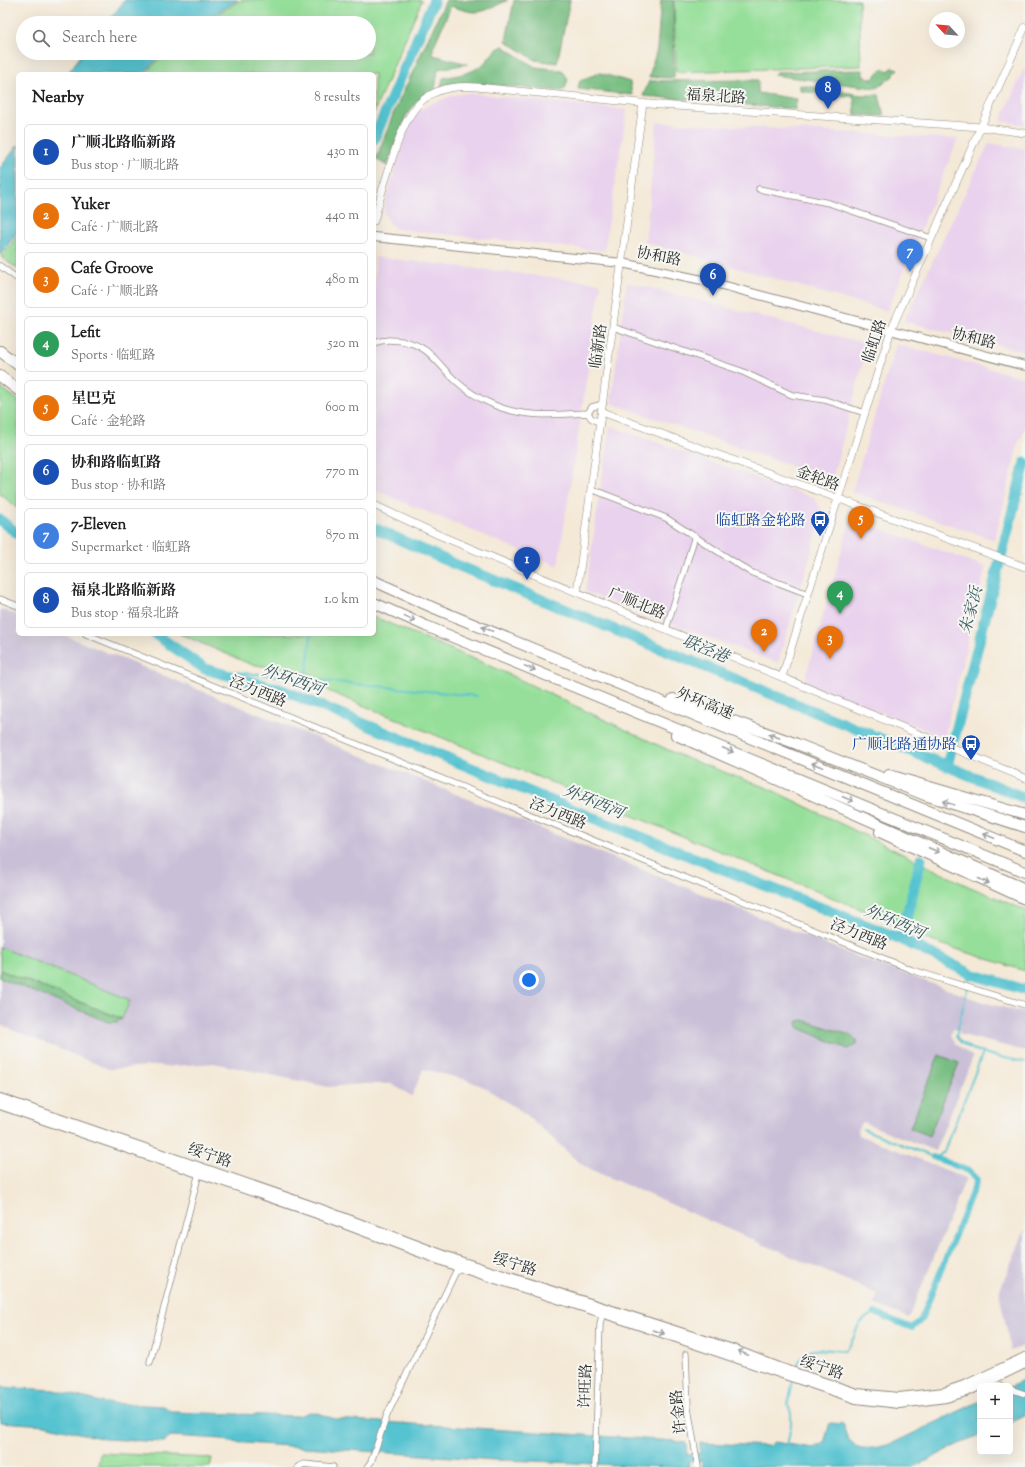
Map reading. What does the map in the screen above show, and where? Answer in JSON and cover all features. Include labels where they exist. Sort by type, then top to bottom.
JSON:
[{"type":"highway","points":[[0,351],[16,363]]},
{"type":"highway","points":[[0,376],[16,388]]},
{"type":"highway","name":"外环高速","points":[[376,582],[1025,851]]},
{"type":"highway","points":[[376,604],[1025,872]]},
{"type":"highway","points":[[562,660],[728,718],[925,795],[1025,827]]},
{"type":"highway","points":[[554,678],[716,754],[1025,889]]},
{"type":"highway","points":[[837,760],[1025,815]]},
{"type":"highway","points":[[824,802],[911,848],[1025,900]]},
{"type":"main road","name":"协和路","points":[[376,237],[622,263],[685,275],[1025,366]]},
{"type":"main road","name":"绥宁路","points":[[0,1098],[319,1208],[459,1264]]},
{"type":"main road","name":"绥宁路","points":[[0,1104],[459,1264],[603,1310],[733,1349],[779,1371],[857,1393],[899,1398],[944,1392],[979,1379],[1025,1357]]},
{"type":"main road","name":"绥宁路","points":[[795,1376],[856,1400],[899,1404],[946,1398],[969,1391],[1025,1364]]},
{"type":"street","name":"临虹路","points":[[782,677],[891,330],[1025,27]]},
{"type":"street","name":"福泉北路","points":[[376,214],[399,138],[405,122],[413,110],[430,96],[450,88],[462,86],[643,103],[981,127],[1025,133]]},
{"type":"street","name":"临新路","points":[[578,592],[643,103]]},
{"type":"street","points":[[759,189],[829,203],[932,238]]},
{"type":"street","points":[[0,266],[16,278]]},
{"type":"street","points":[[613,327],[741,371],[792,395],[825,400],[865,413]]},
{"type":"street","points":[[376,343],[390,340],[418,345],[437,360],[466,390],[488,402],[510,410],[545,415],[588,413]]},
{"type":"street","points":[[588,413],[592,407],[603,404]]},
{"type":"street","name":"金轮路","points":[[602,412],[1025,567]]},
{"type":"street","points":[[588,413],[591,418],[600,423]]},
{"type":"street","points":[[591,489],[666,518],[750,572],[808,594]]},
{"type":"street","name":"广顺北路","points":[[376,506],[441,536],[1025,778]]},
{"type":"street","points":[[666,629],[695,536]]},
{"type":"street","points":[[0,599],[16,605]]},
{"type":"street","name":"泾力西路","points":[[91,636],[912,970],[1025,1005]]},
{"type":"street","points":[[150,1362],[199,1173]]},
{"type":"street","points":[[367,1467],[373,1456],[386,1418],[459,1264]]},
{"type":"street","name":"许旺路","points":[[595,1467],[600,1324],[603,1310]]},
{"type":"street","name":"许金路","points":[[686,1354],[688,1408],[698,1465]]},
{"type":"street","points":[[979,1379],[991,1383]]},
{"type":"street","points":[[1013,1390],[1025,1394]]},
{"type":"street","points":[[298,1467],[304,1464],[333,1467]]},
{"type":"shaded area","points":[[1025,66],[1025,125],[1001,121]]},
{"type":"shaded area","points":[[468,93],[627,110],[604,251],[397,229],[390,224],[385,215],[384,206],[408,124],[421,110],[430,104],[454,95]]},
{"type":"shaded area","points":[[657,122],[958,139],[887,311],[645,242]]},
{"type":"shaded area","points":[[989,143],[1025,149],[1025,352],[904,321]]},
{"type":"shaded area","points":[[376,257],[601,283],[558,566],[376,491]]},
{"type":"shaded area","points":[[627,282],[868,344],[832,480],[611,403]]},
{"type":"shaded area","points":[[896,344],[1025,378],[1025,429],[1018,444],[995,540],[852,492]]},
{"type":"shaded area","points":[[610,426],[814,498],[823,513],[778,663],[585,592]]},
{"type":"shaded area","points":[[851,518],[986,567],[944,737],[804,682]]},
{"type":"shaded area","points":[[0,609],[16,615],[16,636],[66,636],[855,956],[983,1002],[1025,1013],[1025,1051],[959,1034],[960,1031],[953,1029],[951,1035],[956,1044],[973,1057],[935,1151],[863,1122],[858,1129],[859,1135],[966,1178],[909,1318],[874,1304],[878,1294],[587,1168],[527,1115],[484,1087],[467,1080],[423,1069],[412,1096],[391,1084],[363,1084],[328,1087],[214,1063],[109,1069],[0,1025]]},
{"type":"shaded area","points":[[1025,1229],[1025,1345],[1011,1351],[999,1292]]},
{"type":"green space","points":[[241,0],[422,0],[376,107],[376,72],[147,72],[158,60],[376,60],[376,16],[215,16]]},
{"type":"green space","points":[[446,0],[508,0],[480,12],[468,11],[451,6],[433,48],[433,55],[468,64],[438,69],[435,90],[418,100],[406,116],[387,166],[376,159],[394,112]]},
{"type":"green space","points":[[514,0],[570,0],[557,63],[535,60],[506,41]]},
{"type":"green space","points":[[661,0],[673,0],[674,78],[649,77],[657,49]]},
{"type":"green space","points":[[674,0],[859,0],[861,66],[676,72]]},
{"type":"green space","points":[[503,46],[535,67],[562,70],[568,79],[565,89],[561,91],[473,83],[441,87],[443,78],[464,74],[478,68],[493,52]]},
{"type":"green space","points":[[892,67],[898,69],[892,77],[875,88],[773,75],[776,72],[863,70],[863,76],[873,79],[882,68],[889,71]]},
{"type":"green space","points":[[600,73],[630,82],[632,95],[578,89],[580,80]]},
{"type":"green space","points":[[758,80],[758,93],[797,99],[795,109],[643,96],[649,81]]},
{"type":"green space","points":[[800,85],[861,95],[879,95],[884,116],[855,115],[854,97],[800,91]]},
{"type":"green space","points":[[16,238],[16,268],[1,257]]},
{"type":"green space","points":[[0,387],[16,399],[16,506],[0,494]]},
{"type":"green space","points":[[376,618],[493,667],[683,757],[770,789],[968,886],[1025,910],[1025,971],[922,938],[911,925],[899,919],[892,922],[328,691],[312,674],[250,664],[185,636],[376,636]]},
{"type":"green space","points":[[0,947],[130,1000],[122,1019],[0,970]]},
{"type":"green space","points":[[0,970],[122,1019],[117,1022],[108,1022],[0,978]]},
{"type":"green space","points":[[803,1020],[850,1035],[857,1041],[857,1045],[848,1049],[799,1028],[797,1024],[798,1021]]},
{"type":"green space","points":[[939,1055],[959,1063],[929,1136],[910,1128]]},
{"type":"green space","points":[[100,1453],[212,1458],[210,1467],[98,1467]]},
{"type":"water","points":[[125,0],[238,0],[212,16],[112,16]]},
{"type":"water","points":[[78,60],[156,60],[145,72],[69,72]]},
{"type":"water","points":[[16,148],[16,234],[0,255],[0,168]]},
{"type":"water","points":[[1025,1380],[1025,1416],[1013,1422],[1013,1419],[1013,1386]]},
{"type":"water","points":[[0,1387],[54,1390],[105,1403],[164,1406],[172,1412],[298,1416],[311,1412],[336,1419],[675,1441],[686,1443],[687,1454],[700,1453],[700,1443],[769,1446],[774,1442],[813,1448],[824,1443],[830,1423],[844,1424],[849,1441],[854,1445],[860,1448],[875,1448],[891,1444],[977,1402],[977,1437],[959,1444],[914,1467],[703,1467],[702,1461],[689,1461],[689,1467],[665,1467],[495,1460],[230,1442],[222,1439],[172,1436],[164,1442],[105,1439],[45,1425],[0,1422]]},
{"type":"waterway","points":[[376,134],[434,0]]},
{"type":"waterway","name":"朱家浜","points":[[947,766],[1025,463]]},
{"type":"waterway","name":"外环西河","points":[[0,520],[16,532]]},
{"type":"waterway","name":"联泾港","points":[[376,529],[452,563],[1025,798]]},
{"type":"waterway","name":"外环西河","points":[[158,636],[205,669],[282,690],[603,822],[901,939],[971,974],[1025,990]]},
{"type":"waterway","points":[[306,678],[311,636]]},
{"type":"waterway","points":[[205,669],[477,696]]},
{"type":"waterway","points":[[901,939],[921,859]]},
{"type":"waterway","points":[[971,974],[956,1036],[961,1042],[977,1051],[1025,1062]]},
{"type":"waterway","points":[[863,1129],[933,1157],[939,1156],[944,1151],[983,1053]]},
{"type":"waterway","points":[[875,1313],[912,1328],[921,1320],[977,1180],[969,1171],[933,1157]]},
{"type":"waterway","points":[[796,1370],[799,1361],[803,1356],[814,1350],[821,1349],[845,1351],[853,1340],[858,1326],[867,1317],[875,1313]]},
{"type":"waterway","points":[[787,1446],[791,1425],[791,1413],[788,1405],[793,1380]]},
{"type":"place","name":"福泉北路临新路","points":[[828,109]]},
{"type":"place","name":"7-Eleven","points":[[910,272]]},
{"type":"place","name":"协和路临虹路","points":[[713,296]]},
{"type":"place","name":"临虹路金轮路","points":[[820,537]]},
{"type":"place","name":"星巴克","points":[[861,539]]},
{"type":"place","name":"广顺北路临新路","points":[[527,580]]},
{"type":"place","name":"Lefit","points":[[840,614]]},
{"type":"place","name":"Yuker","points":[[764,652]]},
{"type":"place","name":"Cafe Groove","points":[[830,659]]},
{"type":"place","name":"广顺北路通协路","points":[[971,761]]}]
